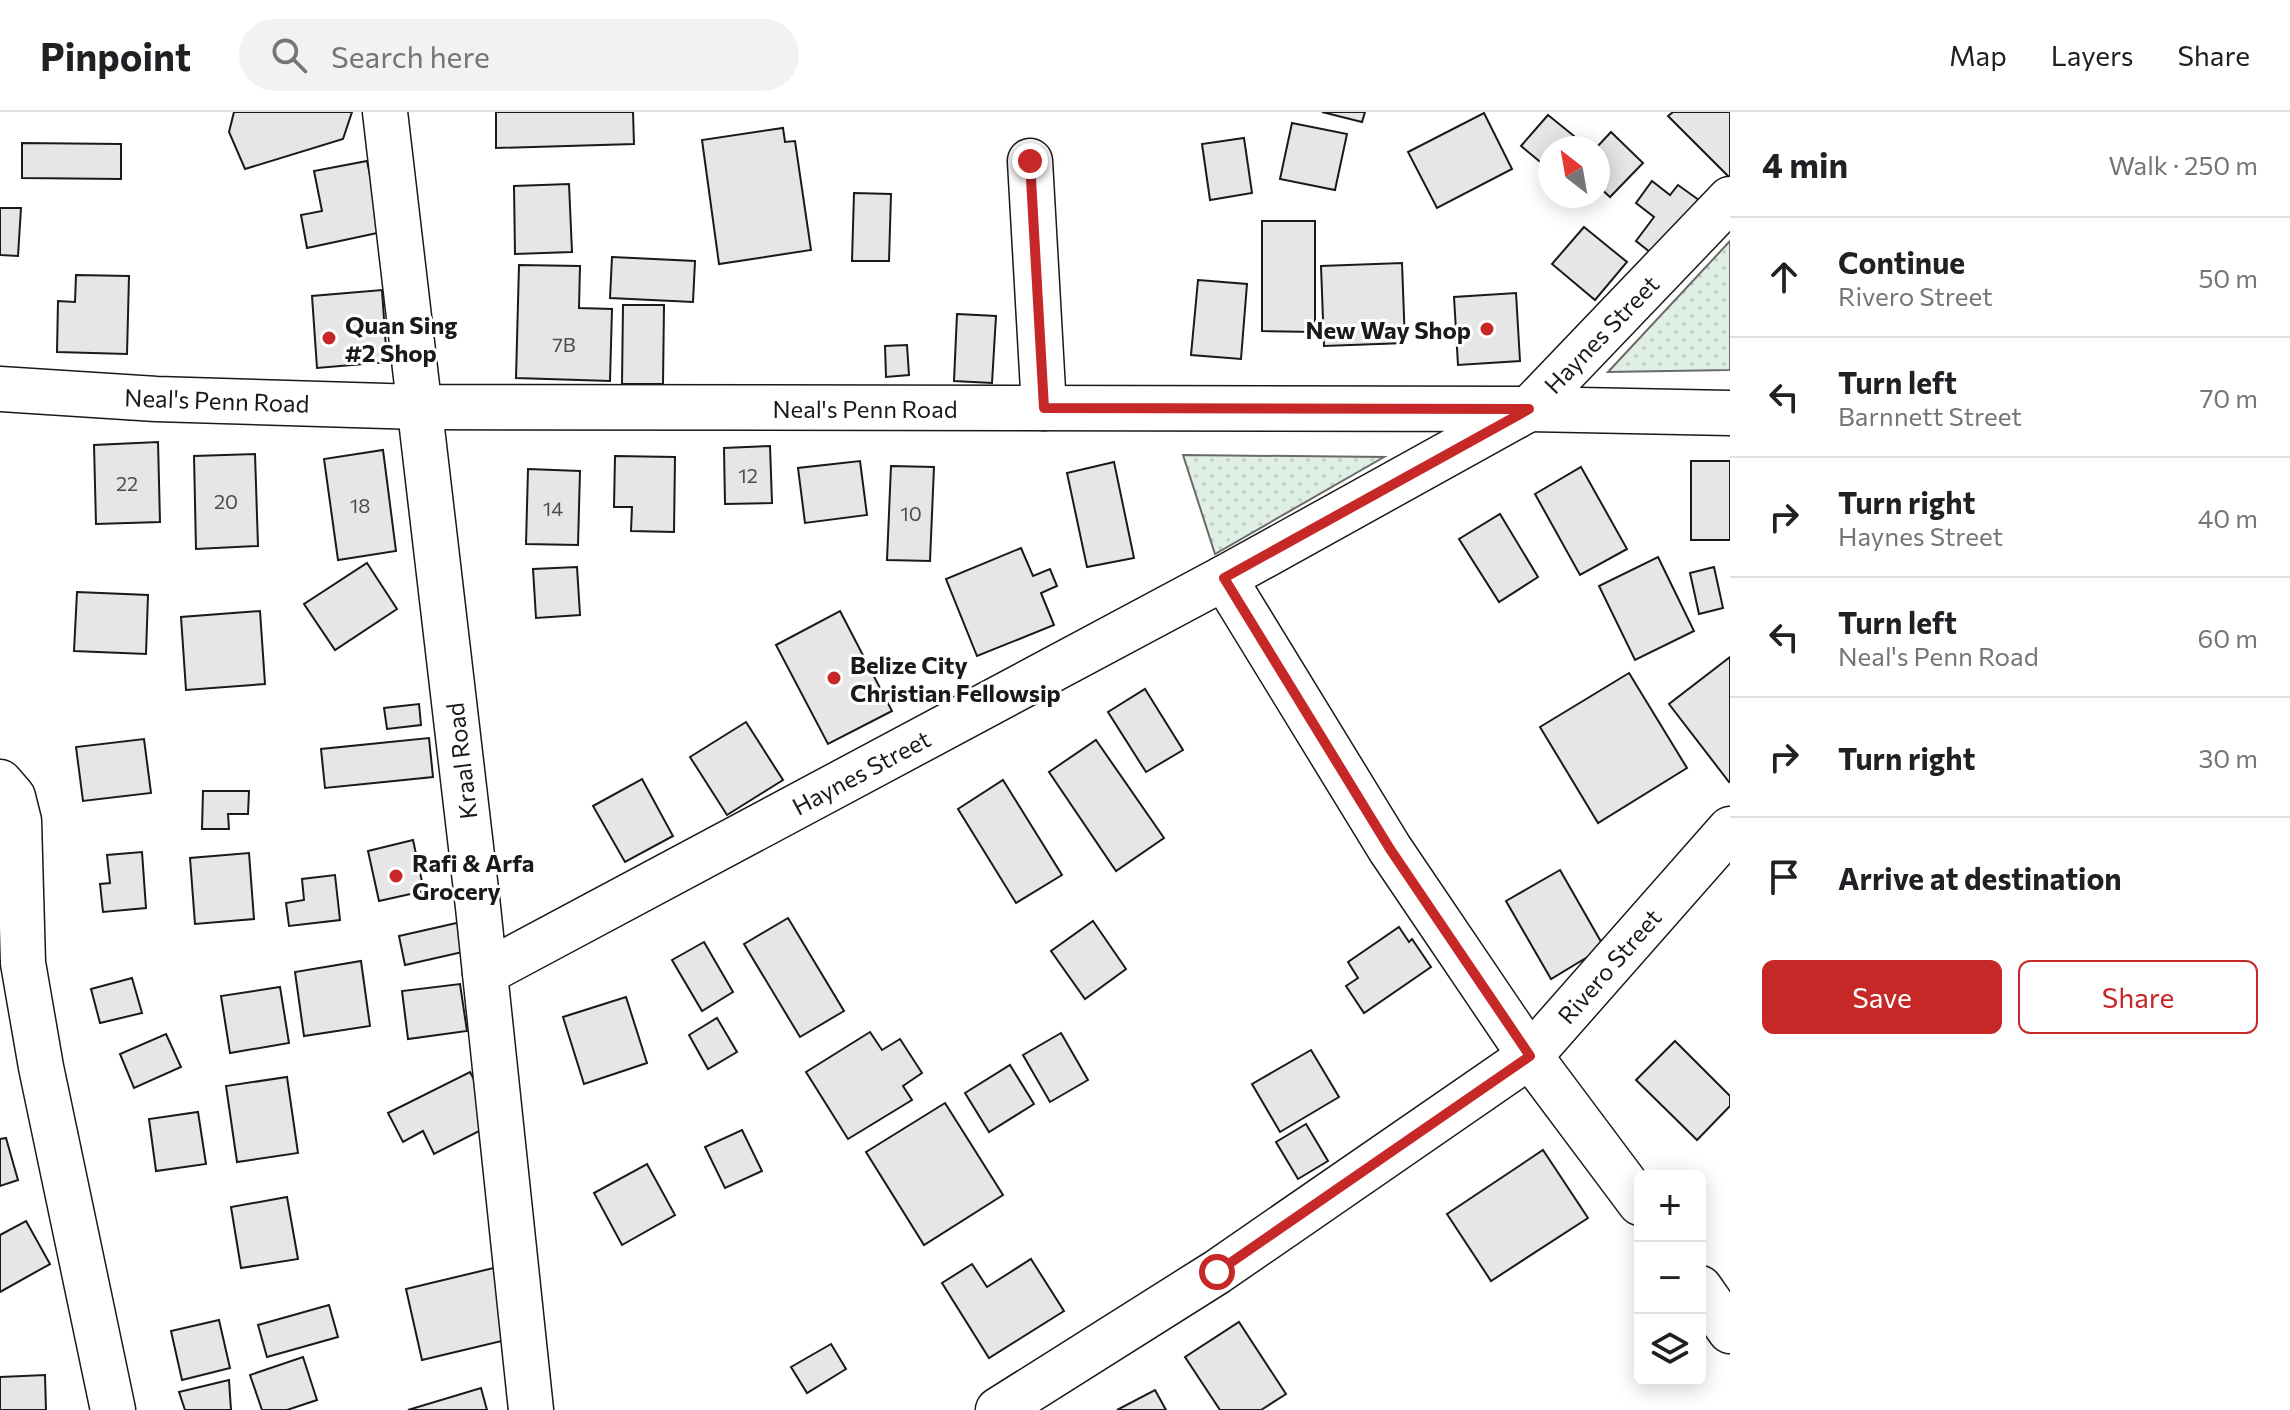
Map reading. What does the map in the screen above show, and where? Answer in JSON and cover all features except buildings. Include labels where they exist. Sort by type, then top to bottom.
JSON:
[{"type":"street","name":"Kraal Road","points":[[385,112],[485,973],[531,1410]]},
{"type":"street","points":[[1030,161],[1044,408]]},
{"type":"street","name":"Haynes Street","points":[[485,973],[1224,578],[1529,409],[1730,199]]},
{"type":"street","name":"Neal's Penn Road","points":[[0,389],[156,399],[419,407],[1529,409],[1730,413]]},
{"type":"street","points":[[1224,578],[1390,849],[1530,1056],[1634,1195]]},
{"type":"street","points":[[1,782],[13,797],[19,821],[23,963],[41,1067],[113,1410]]},
{"type":"street","name":"Rivero Street","points":[[998,1410],[1217,1272],[1530,1056],[1730,829]]},
{"type":"street","points":[[1706,1297],[1730,1331]]},
{"type":"green space","points":[[1730,241],[1730,370],[1608,372]]},
{"type":"green space","points":[[1183,455],[1384,457],[1215,554]]},
{"type":"place","name":"New Way Shop","points":[[1487,329]]},
{"type":"place","name":"Quan Sing #2 Shop","points":[[329,338]]},
{"type":"place","name":"Belize City Christian Fellowsip","points":[[834,678]]},
{"type":"place","name":"Rafi & Arfa Grocery","points":[[396,876]]},
{"type":"route","points":[[1030,161],[1044,408],[1529,409],[1224,578],[1390,849],[1530,1056],[1217,1272]]}]
